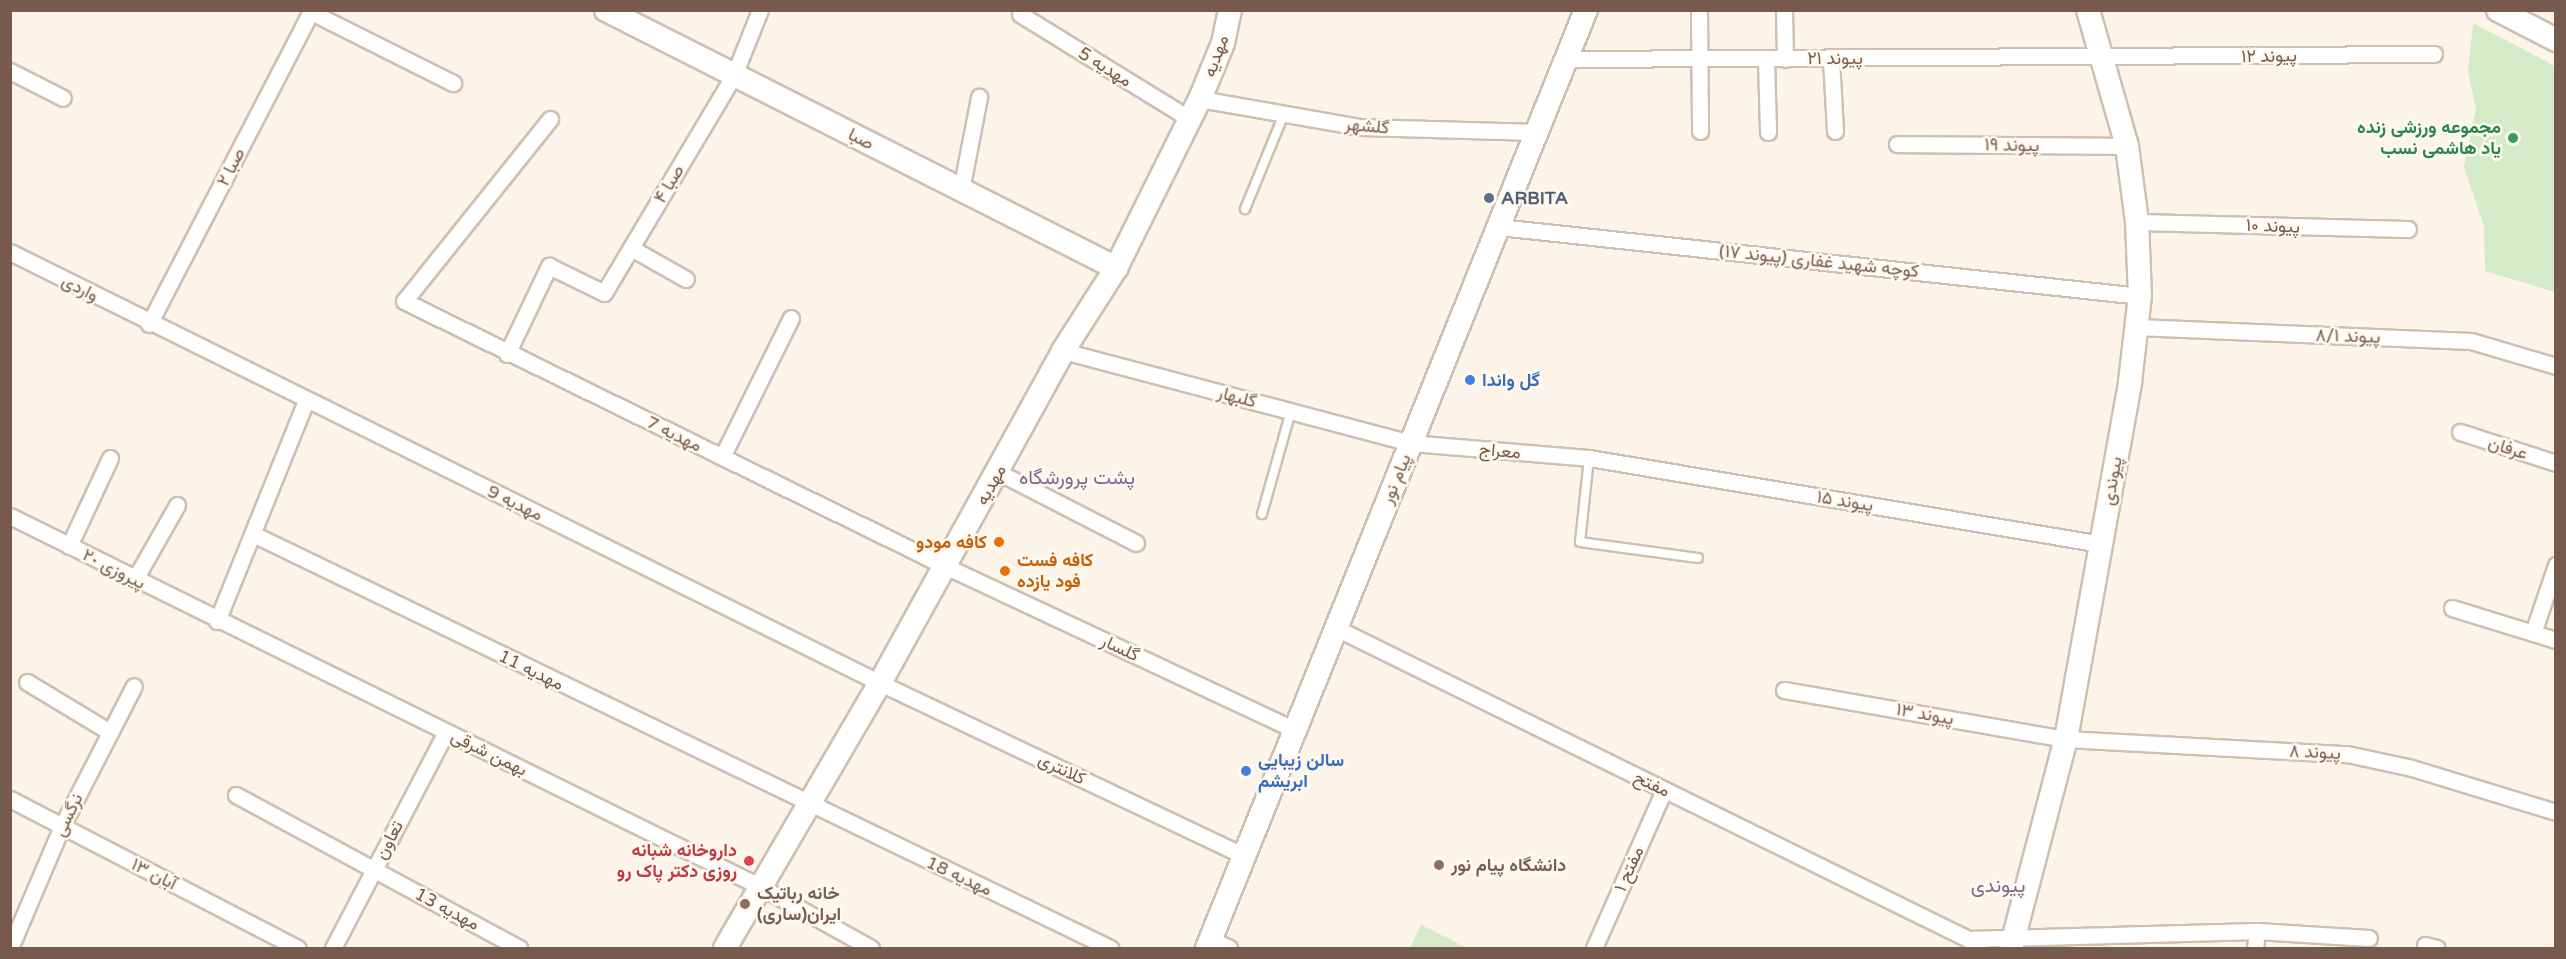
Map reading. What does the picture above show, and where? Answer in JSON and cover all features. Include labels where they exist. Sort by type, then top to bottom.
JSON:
[{"type":"street","name":"صبا","points":[[606,10],[1116,268]]},
{"type":"street","name":"صبا ۴","points":[[507,354],[549,266],[604,293],[734,75],[760,10]]},
{"type":"street","name":"مهدیه","points":[[725,948],[759,886],[880,682],[1063,351],[1116,268],[1200,99],[1223,43],[1230,10]]},
{"type":"street","name":"پیام نور","points":[[1215,945],[1244,856],[1586,10]]},
{"type":"street","points":[[1699,10],[1700,131]]},
{"type":"street","points":[[1784,10],[1785,58]]},
{"type":"street","name":"پیوندی","points":[[2013,942],[2066,739],[2101,544],[2140,296],[2137,222],[2127,146],[2088,10]]},
{"type":"street","points":[[2498,10],[2556,40]]},
{"type":"street","points":[[312,11],[453,83]]},
{"type":"street","name":"صبا ۲","points":[[149,324],[312,11]]},
{"type":"street","name":"مهدیه 5","points":[[1020,14],[1190,119]]},
{"type":"street","name":"پیوند ۱۲","points":[[2103,58],[2434,54]]},
{"type":"street","points":[[1766,58],[1768,132]]},
{"type":"street","points":[[1831,58],[1835,131]]},
{"type":"street","name":"پیوند ۲۱","points":[[1567,59],[2103,58]]},
{"type":"street","points":[[10,71],[63,98]]},
{"type":"street","points":[[961,190],[979,97]]},
{"type":"street","name":"گلشهر","points":[[1200,99],[1361,128],[1537,132]]},
{"type":"street","name":"مهدیه 7","points":[[550,118],[404,301],[507,354],[945,566]]},
{"type":"street","name":"پیوند ۱۹","points":[[1897,144],[2127,146]]},
{"type":"street","name":"پیوند ۱۰","points":[[2137,222],[2408,229]]},
{"type":"street","name":"کوچه شهید غفاری (پیوند ۱۷)","points":[[1499,226],[2140,296]]},
{"type":"street","points":[[631,248],[686,279]]},
{"type":"street","name":"واردی","points":[[10,252],[149,324]]},
{"type":"street","points":[[722,457],[791,318]]},
{"type":"street","name":"مهدیه 9","points":[[149,324],[880,682]]},
{"type":"street","name":"پیوند ۸/۱","points":[[2136,327],[2471,341],[2556,366]]},
{"type":"street","name":"گلبهار","points":[[1063,351],[1411,443]]},
{"type":"street","points":[[218,621],[255,535],[306,401]]},
{"type":"street","name":"عرفان","points":[[2460,432],[2556,463]]},
{"type":"street","name":"معراج","points":[[1411,443],[1589,458]]},
{"type":"street","points":[[69,546],[110,458]]},
{"type":"street","name":"پیوند ۱۵","points":[[1589,458],[2101,544]]},
{"type":"street","points":[[998,472],[1136,543]]},
{"type":"street","points":[[135,579],[177,505]]},
{"type":"street","name":"پیروزی ٢٠","points":[[10,516],[218,621]]},
{"type":"street","name":"مهدیه 11","points":[[255,535],[808,805]]},
{"type":"street","points":[[2533,633],[2556,565]]},
{"type":"street","name":"گلسار","points":[[945,566],[1295,730]]},
{"type":"street","points":[[2452,608],[2556,640]]},
{"type":"street","name":"بهمن شرقی","points":[[218,621],[759,886],[871,948]]},
{"type":"street","name":"مفتح","points":[[1336,628],[1973,944]]},
{"type":"street","points":[[27,682],[110,732]]},
{"type":"street","name":"کلانتری","points":[[880,682],[1244,856]]},
{"type":"street","name":"نرگسی","points":[[10,948],[62,826],[134,686]]},
{"type":"street","name":"پیوند ۱۳","points":[[1784,690],[2066,739]]},
{"type":"street","name":"تعاون","points":[[333,948],[446,732]]},
{"type":"street","name":"پیوند ۸","points":[[2066,739],[2347,754],[2412,768],[2556,812]]},
{"type":"street","name":"مفتح ۱","points":[[1594,948],[1664,790]]},
{"type":"street","name":"مهدیه 13","points":[[236,795],[519,948]]},
{"type":"street","name":"۱۳ آبان","points":[[10,799],[298,948]]},
{"type":"street","name":"مهدیه 18","points":[[808,805],[1110,948]]},
{"type":"street","points":[[2254,948],[2257,931]]},
{"type":"street","points":[[1973,944],[2257,931],[2369,938]]},
{"type":"lane","points":[[1245,209],[1284,114]]},
{"type":"lane","points":[[1262,514],[1291,411]]},
{"type":"lane","points":[[1589,458],[1580,542],[1698,558]]},
{"type":"green space","name":"مجموعه ورزشی زنده یاد هاشمی نسب","points":[[2473,23],[2555,66],[2555,292],[2485,271],[2484,226],[2464,167],[2476,109],[2468,72]]},
{"type":"green space","points":[[1421,925],[1467,948],[1410,948]]},
{"type":"place","name":"مجموعه ورزشی زنده یاد هاشمی نسب","points":[[2513,138]]},
{"type":"place","name":"ARBITA","points":[[1489,198]]},
{"type":"place","name":"گل واندا","points":[[1470,380]]},
{"type":"place","name":"کافه مودو","points":[[999,542]]},
{"type":"place","name":"کافه فست فود یازده","points":[[1005,571]]},
{"type":"place","name":"سالن زیبایی ابریشم","points":[[1246,771]]},
{"type":"place","name":"داروخانه شبانه روزی دکتر پاک رو","points":[[749,861]]},
{"type":"place","name":"دانشگاه پیام نور","points":[[1439,865]]},
{"type":"place","name":"خانه رباتیک ایران(ساری)","points":[[745,904]]},
{"type":"district","name":"پشت پرورشگاه","points":[[1077,478]]},
{"type":"district","name":"پیوندی","points":[[1998,886]]}]
